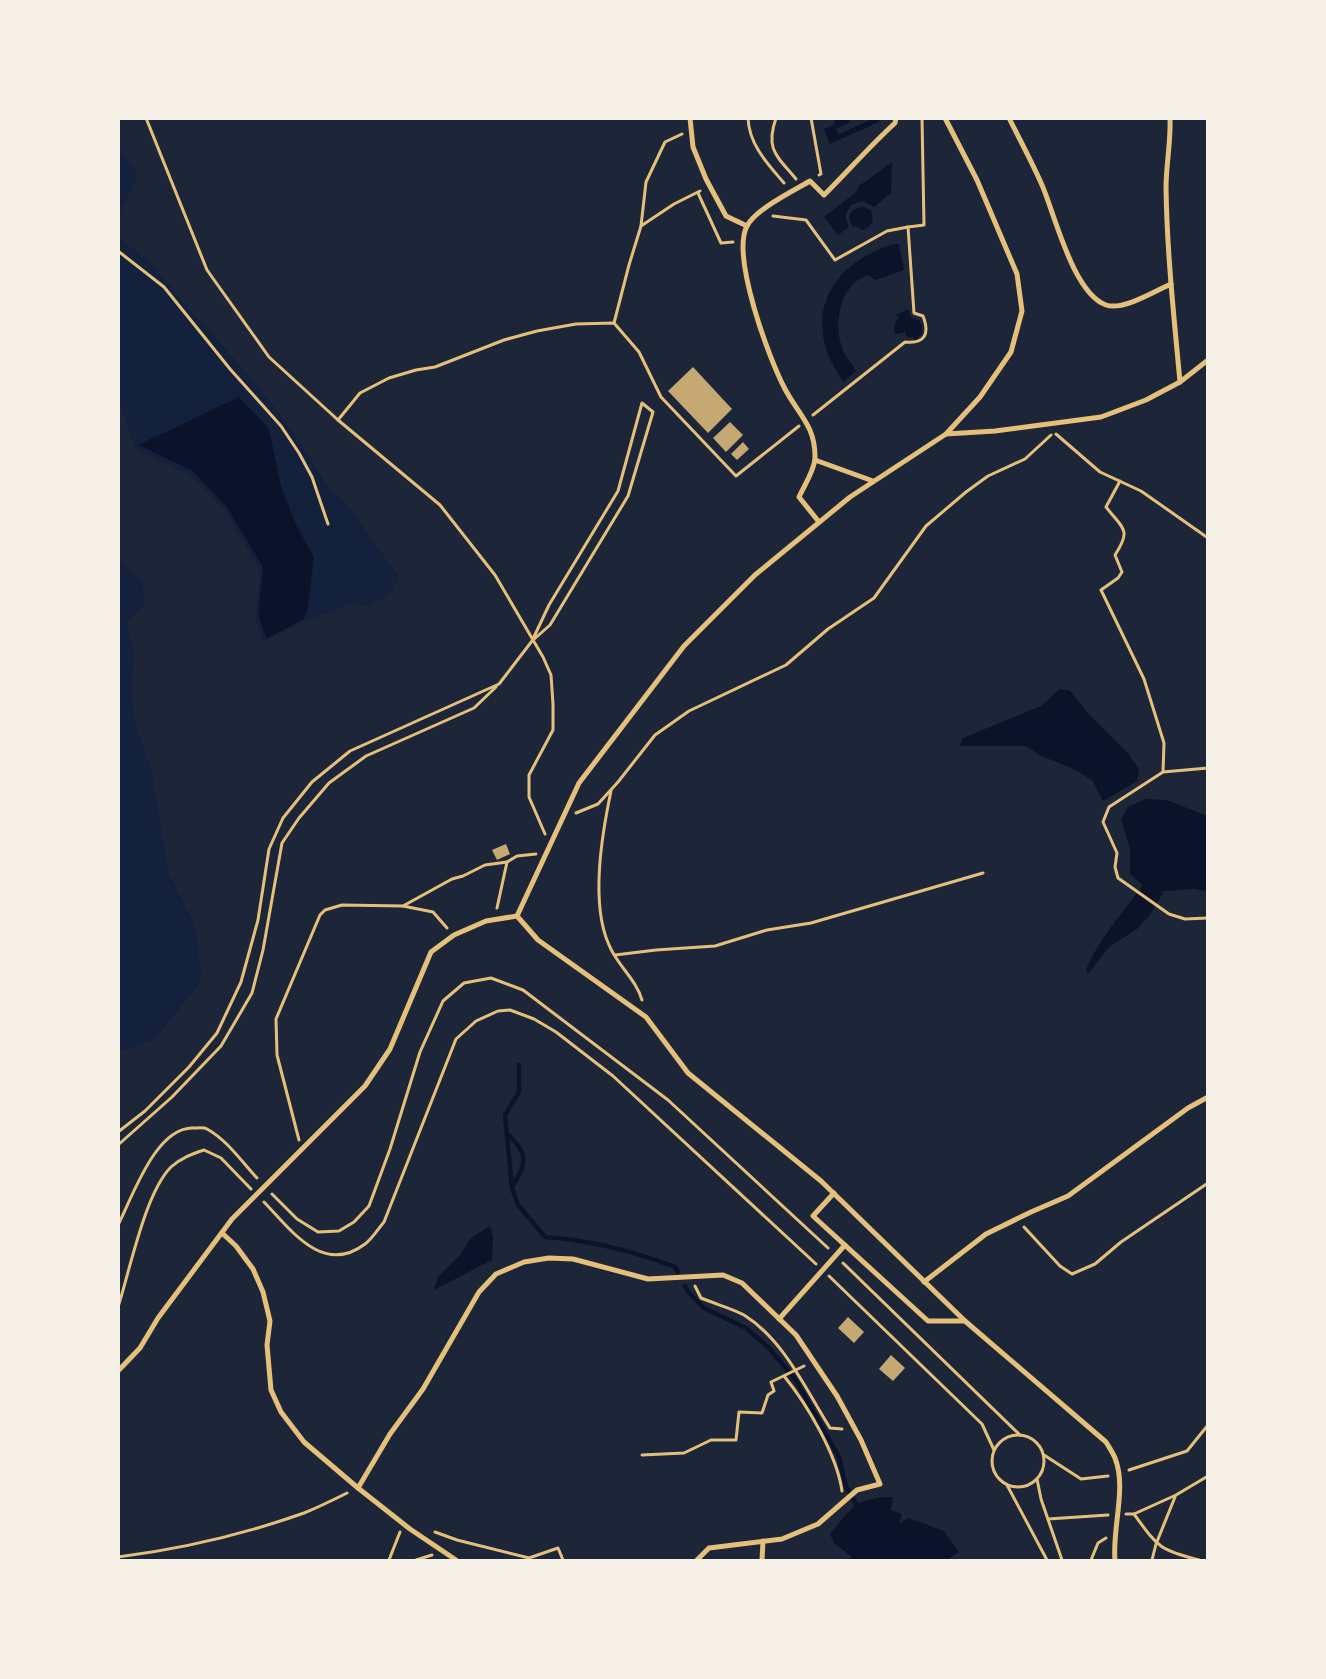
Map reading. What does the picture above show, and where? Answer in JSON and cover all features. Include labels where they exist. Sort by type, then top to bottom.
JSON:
[{"type":"street","points":[[690,118],[693,147],[710,187],[726,216],[747,225]]},
{"type":"street","points":[[819,522],[799,497],[815,460],[812,435],[806,420],[786,391],[766,349],[759,327],[744,258],[747,225],[757,214],[810,181],[824,195],[851,169],[870,145],[895,123],[896,118]]},
{"type":"street","points":[[517,916],[579,783],[684,646],[755,575],[850,496],[946,434],[980,397],[1011,352],[1022,310],[1017,274],[977,180],[945,118]]},
{"type":"street","points":[[1009,118],[1039,178],[1078,276],[1094,298],[1107,306],[1128,303],[1170,284]]},
{"type":"street","points":[[1170,118],[1171,138],[1166,185],[1170,284],[1180,382]]},
{"type":"street","points":[[946,434],[995,431],[1101,417],[1146,400],[1180,382],[1208,360]]},
{"type":"street","points":[[815,460],[873,481]]},
{"type":"street","points":[[118,1371],[140,1348],[158,1318],[232,1219],[371,1077],[390,1050],[431,952],[454,935],[486,921],[517,916]]},
{"type":"street","points":[[517,916],[538,940],[646,1017],[688,1073],[821,1180],[965,1322],[1106,1442],[1116,1458],[1120,1488],[1116,1515],[1115,1560]]},
{"type":"street","points":[[924,1282],[986,1234],[1068,1196],[1188,1108],[1208,1097]]},
{"type":"street","points":[[834,1193],[813,1216],[928,1322],[965,1322]]},
{"type":"street","points":[[222,1233],[236,1246],[253,1269],[263,1292],[270,1321],[267,1356],[271,1390],[281,1412],[304,1442],[358,1488],[456,1560]]},
{"type":"street","points":[[779,1319],[845,1245]]},
{"type":"street","points":[[358,1488],[390,1434],[423,1389],[479,1292],[496,1274],[524,1262],[549,1258],[573,1259],[648,1279],[723,1275],[742,1283],[796,1335],[856,1430],[880,1484],[856,1490],[818,1524],[783,1539],[709,1548],[698,1560]]},
{"type":"street","points":[[762,1560],[764,1541]]},
{"type":"path","points":[[146,118],[207,270],[269,357],[338,420],[440,505],[495,575],[543,657],[550,675],[554,704],[553,730],[529,775],[529,797],[550,845]]},
{"type":"path","points":[[748,118],[752,140],[761,156],[792,192]]},
{"type":"path","points":[[776,118],[770,134],[773,152],[801,186]]},
{"type":"path","points":[[810,181],[821,174],[811,118]]},
{"type":"path","points":[[757,214],[806,220],[835,260],[887,231],[924,225],[922,118]]},
{"type":"path","points":[[614,323],[641,226],[646,182],[665,142],[691,129]]},
{"type":"path","points":[[641,226],[674,204],[710,187]]},
{"type":"path","points":[[698,193],[721,243],[744,242]]},
{"type":"path","points":[[614,323],[639,352],[661,397],[736,476],[905,342],[916,343],[923,338],[926,332],[926,322],[923,316],[914,313],[908,227]]},
{"type":"path","points":[[118,251],[164,287],[230,369],[281,426],[312,477],[328,524]]},
{"type":"path","points":[[338,420],[360,393],[389,378],[435,367],[504,340],[537,331],[576,324],[614,323]]},
{"type":"path","points":[[118,1145],[172,1097],[221,1046],[252,993],[263,950],[282,843],[299,818],[329,783],[366,756],[474,708],[499,684],[532,641],[550,625],[628,496],[653,412],[642,403],[618,491],[549,605],[532,641]]},
{"type":"path","points":[[563,818],[598,804],[655,735],[689,711],[786,665],[828,629],[874,598],[926,526],[988,476],[1025,459],[1054,432],[1100,472],[1141,491],[1208,538]]},
{"type":"path","points":[[1120,481],[1106,507],[1125,532],[1125,539],[1114,555],[1122,572],[1118,579],[1101,591],[1144,679],[1164,743],[1163,772]]},
{"type":"path","points":[[118,1132],[145,1111],[189,1067],[216,1033],[241,982],[258,920],[268,849],[283,819],[312,782],[350,752],[499,684]]},
{"type":"path","points":[[1208,768],[1163,772],[1109,807],[1102,822],[1117,853],[1115,867],[1118,878],[1169,914],[1185,919],[1208,918]]},
{"type":"path","points":[[612,789],[602,830],[599,872],[602,925],[609,947],[639,992],[646,1017]]},
{"type":"path","points":[[403,906],[452,879],[484,865],[507,862],[518,856],[546,854]]},
{"type":"path","points":[[494,920],[507,862]]},
{"type":"path","points":[[615,955],[715,946],[767,930],[811,923],[983,873]]},
{"type":"path","points":[[301,1150],[278,1055],[276,1019],[320,915],[325,910],[342,904],[403,906],[433,912],[454,935]]},
{"type":"path","points":[[267,1188],[297,1219],[318,1232],[339,1231],[354,1222],[369,1206],[406,1102],[420,1052],[443,1000],[464,983],[491,978],[523,990],[669,1100],[788,1211]]},
{"type":"path","points":[[263,1201],[305,1244],[321,1253],[346,1254],[366,1243],[384,1222],[456,1039],[476,1021],[498,1011],[510,1010],[534,1019],[556,1032],[613,1076],[820,1268]]},
{"type":"path","points":[[118,1225],[148,1163],[164,1141],[183,1127],[206,1128],[231,1149],[260,1181]]},
{"type":"path","points":[[118,1307],[151,1198],[171,1168],[186,1156],[204,1150],[221,1158],[255,1193]]},
{"type":"path","points":[[1017,1219],[1060,1266],[1072,1274],[1095,1264],[1121,1242],[1208,1183]]},
{"type":"path","points":[[690,1276],[701,1298],[744,1315],[767,1335],[786,1357],[830,1428],[856,1430]]},
{"type":"path","points":[[829,1276],[982,1424],[994,1450]]},
{"type":"path","points":[[877,1295],[1020,1435],[1035,1441],[1044,1455],[1042,1472],[1037,1479],[1023,1487],[1007,1485]]},
{"type":"path","points":[[642,1455],[684,1453],[711,1440],[736,1440],[739,1412],[762,1413],[768,1395],[774,1390],[771,1382],[814,1362]]},
{"type":"path","points":[[784,1376],[800,1395],[829,1451],[840,1478],[845,1501]]},
{"type":"path","points":[[1020,1435],[1005,1438],[994,1450],[992,1458],[995,1474],[1007,1485],[1047,1560]]},
{"type":"path","points":[[1048,1519],[1134,1514],[1176,1495],[1208,1476]]},
{"type":"path","points":[[1037,1479],[1041,1500],[1062,1560]]},
{"type":"path","points":[[118,1557],[150,1553],[230,1535],[305,1512],[358,1488]]},
{"type":"path","points":[[1152,1560],[1176,1495]]},
{"type":"path","points":[[1134,1514],[1156,1544],[1171,1553],[1199,1560]]},
{"type":"path","points":[[389,1560],[403,1523]]},
{"type":"path","points":[[1091,1560],[1098,1543],[1115,1531]]},
{"type":"path","points":[[435,1532],[457,1540],[529,1558],[558,1548],[563,1560]]},
{"type":"shaded area","points":[[119,119],[1207,119],[1207,1560],[119,1560],[119,1048],[128,1050],[155,1039],[198,985],[202,975],[194,923],[168,871],[151,769],[134,720],[131,685],[134,655],[127,621],[144,606],[143,584],[119,559],[118,398],[135,449],[188,474],[223,509],[260,570],[255,617],[263,642],[301,623],[354,602],[369,607],[393,591],[399,577],[343,499],[330,490],[273,405],[166,280],[148,261],[119,238],[119,215],[138,175],[119,147]]},
{"type":"shaded area","points":[[835,119],[850,119],[849,123],[836,129],[839,134],[869,119],[880,119],[879,122],[830,144],[824,129],[834,125]]},
{"type":"shaded area","points":[[892,162],[891,193],[874,207],[863,201],[851,205],[845,216],[849,227],[838,235],[824,217],[856,192],[859,186]]},
{"type":"shaded area","points":[[862,206],[872,211],[873,218],[871,225],[863,230],[852,227],[849,216],[852,211]]},
{"type":"shaded area","points":[[899,244],[904,270],[876,280],[867,275],[849,288],[841,305],[838,324],[840,342],[844,353],[856,371],[843,382],[829,357],[823,337],[822,318],[826,301],[833,286],[844,272],[875,251]]},
{"type":"shaded area","points":[[908,309],[911,318],[919,320],[922,326],[922,333],[915,342],[913,337],[907,337],[905,332],[895,334],[894,332],[896,321],[899,318],[896,315]]},
{"type":"shaded area","points":[[239,397],[269,429],[281,486],[296,525],[314,557],[308,607],[304,619],[266,639],[258,614],[263,567],[226,506],[191,470],[138,445]]},
{"type":"shaded area","points":[[1060,689],[1070,691],[1089,714],[1127,752],[1139,769],[1137,781],[1103,801],[1092,780],[1069,767],[1041,756],[1026,746],[959,746],[963,738],[1041,706]]},
{"type":"shaded area","points":[[1146,799],[1167,800],[1207,816],[1207,891],[1193,889],[1164,891],[1150,915],[1137,929],[1109,947],[1088,974],[1086,970],[1097,948],[1143,885],[1130,874],[1130,849],[1121,819],[1129,806]]},
{"type":"shaded area","points":[[488,1227],[491,1228],[493,1238],[492,1260],[434,1290],[438,1277],[460,1255],[470,1239]]},
{"type":"shaded area","points":[[893,1497],[891,1510],[902,1514],[899,1524],[909,1518],[944,1531],[959,1552],[947,1560],[944,1558],[940,1560],[849,1560],[852,1557],[834,1543],[830,1534],[856,1505],[870,1499]]},
{"type":"building","points":[[693,367],[732,409],[708,433],[668,391]]},
{"type":"building","points":[[730,422],[743,435],[726,452],[713,438]]},
{"type":"building","points":[[743,442],[749,449],[737,460],[731,454]]},
{"type":"building","points":[[506,844],[510,854],[497,860],[492,850]]},
{"type":"building","points":[[848,1317],[864,1332],[854,1343],[838,1328]]},
{"type":"building","points":[[891,1355],[905,1368],[893,1381],[879,1369]]},
{"type":"waterway","points":[[519,1065],[519,1092],[505,1115],[512,1188],[518,1205],[545,1237],[627,1251],[675,1267],[678,1272]]},
{"type":"waterway","points":[[507,1133],[519,1147],[523,1158],[521,1170],[512,1187]]},
{"type":"waterway","points":[[685,1286],[704,1308],[746,1328],[767,1346],[795,1379],[839,1457],[846,1486],[856,1504]]}]
